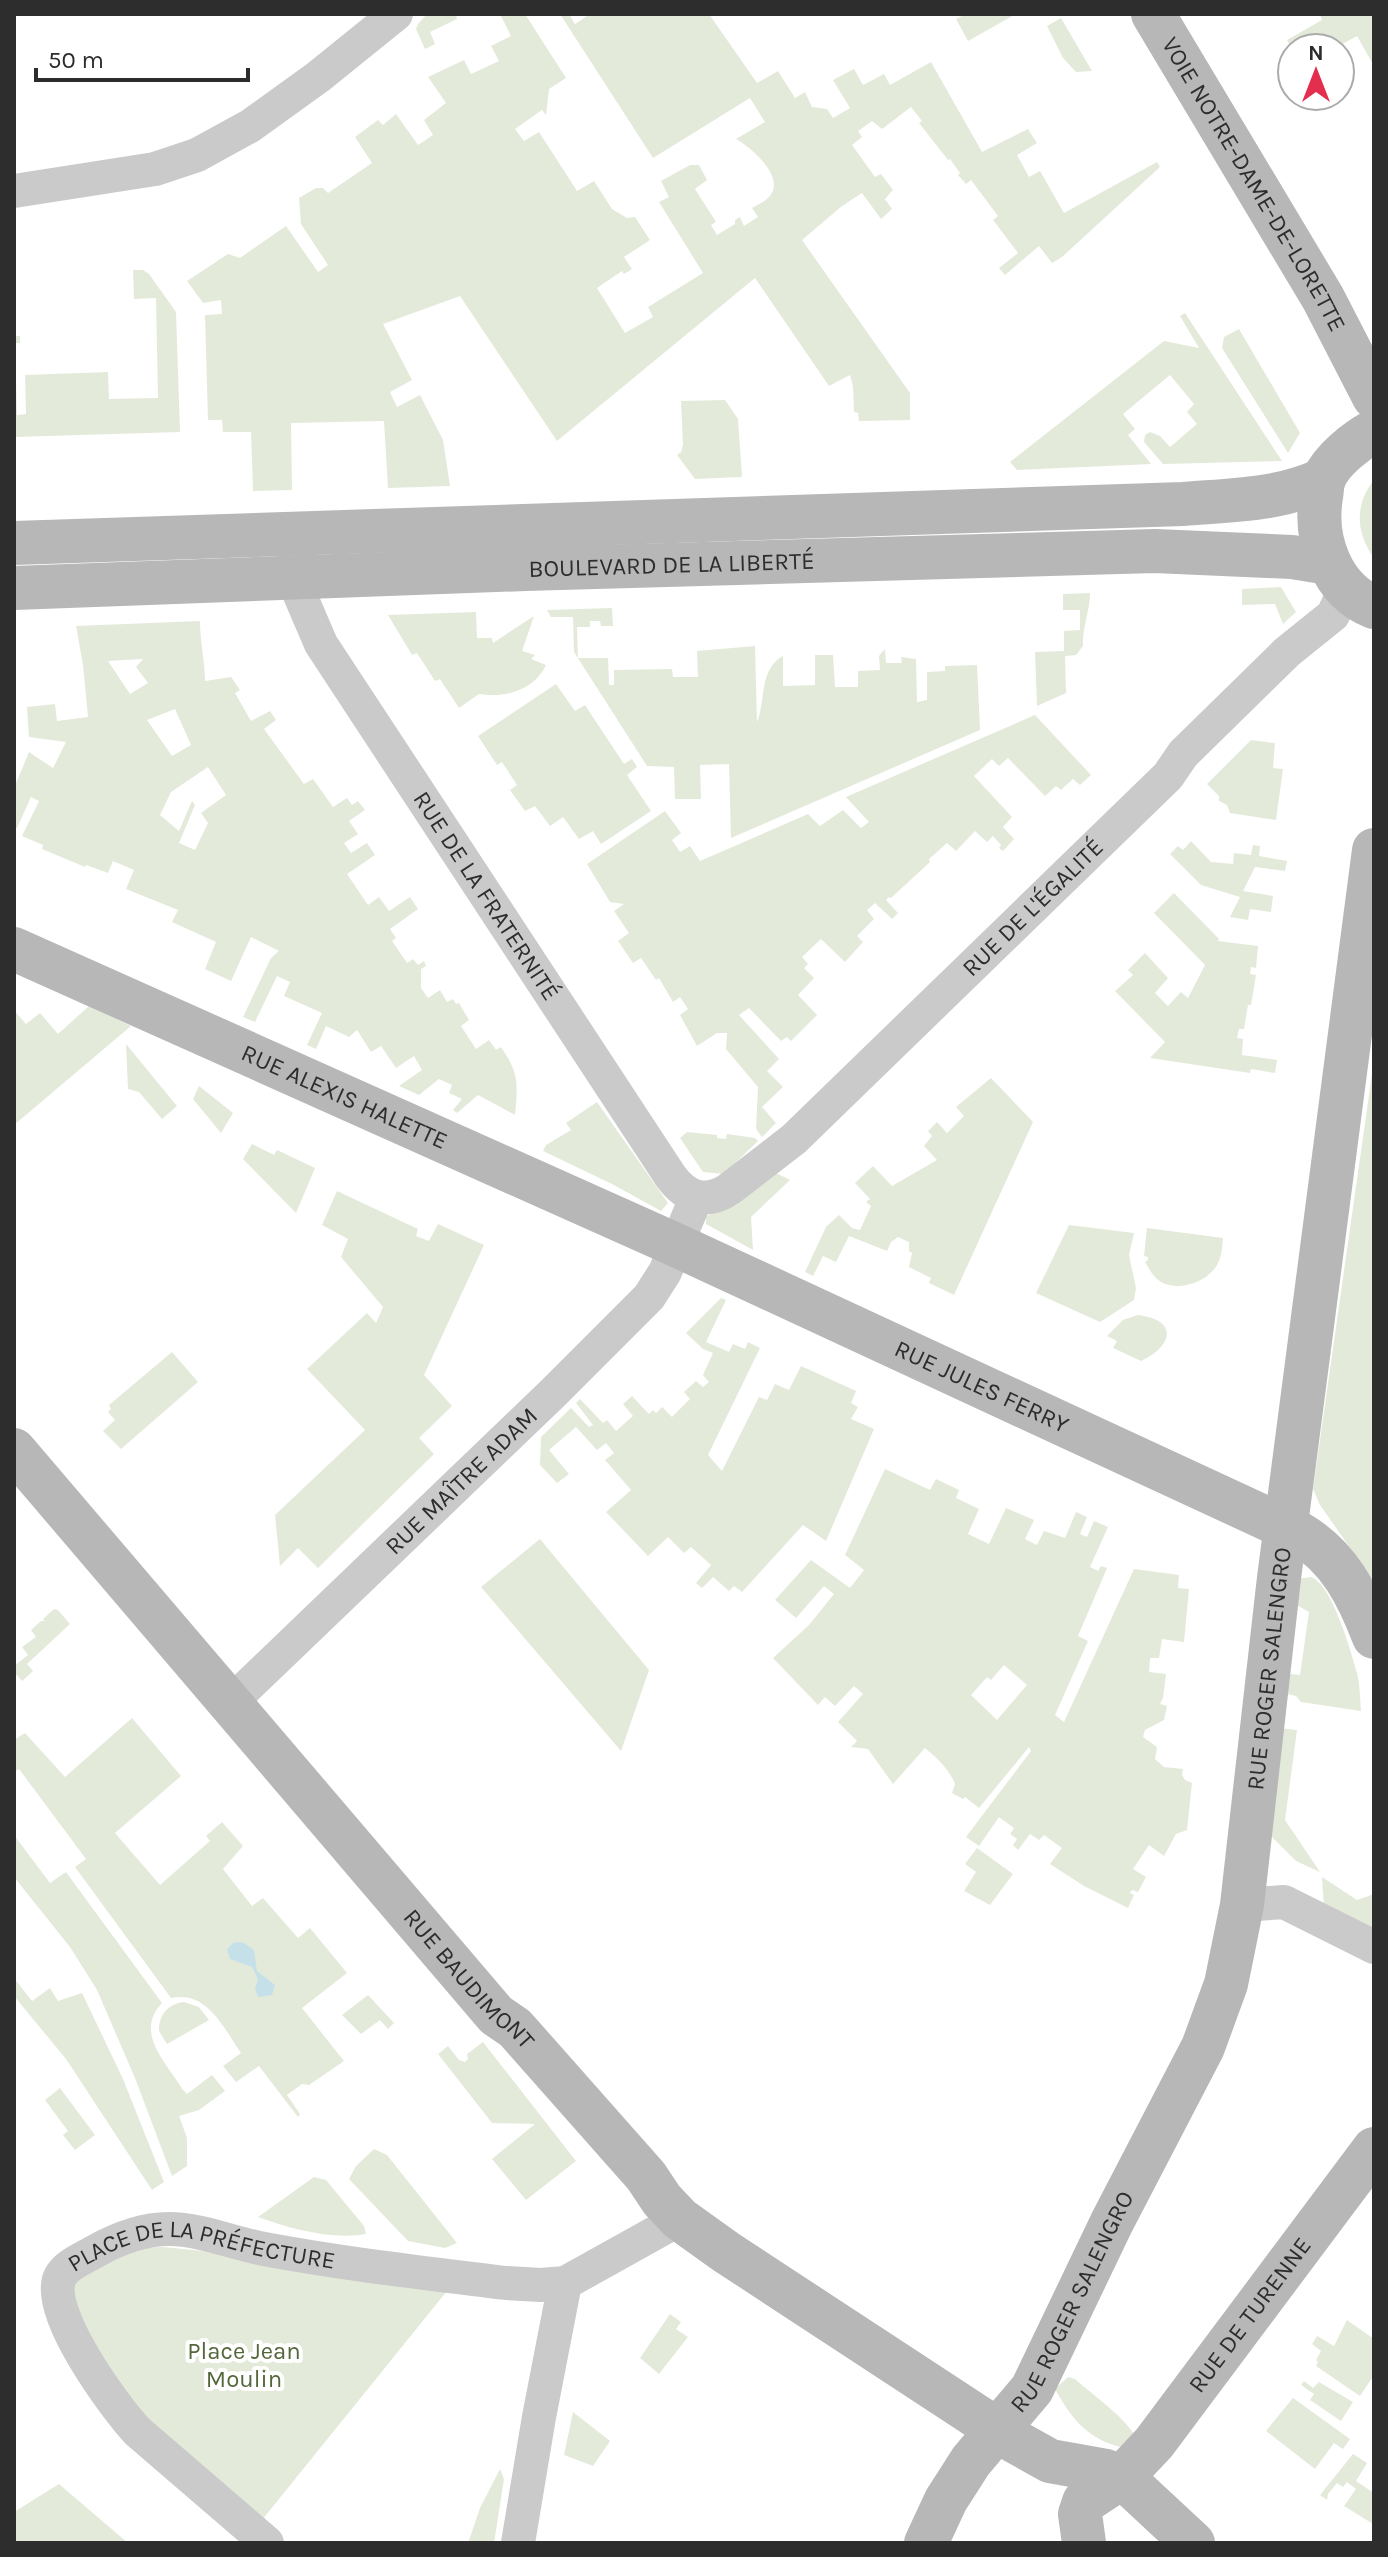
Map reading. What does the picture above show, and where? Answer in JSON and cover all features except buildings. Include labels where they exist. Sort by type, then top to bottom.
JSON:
[{"type":"street","points":[[14,191],[155,169],[210,148],[286,101],[396,14]]},
{"type":"street","name":"VOIE NOTRE-DAME-DE-LORETTE","points":[[1153,14],[1323,298],[1374,397]]},
{"type":"street","points":[[1350,586],[1320,538],[1319,512],[1324,479],[1359,439],[1374,431]]},
{"type":"street","name":"BOULEVARD DE LA LIBERTÉ","points":[[14,543],[1183,504],[1261,497],[1305,488],[1324,479]]},
{"type":"street","name":"RUE DE LA FRATERNITÉ","points":[[292,534],[297,579],[305,612],[321,644],[671,1177],[685,1192],[696,1198]]},
{"type":"street","name":"BOULEVARD DE LA LIBERTÉ","points":[[14,588],[525,569],[1155,551],[1292,557],[1350,586]]},
{"type":"street","name":"RUE DE L'ÉGALITÉ","points":[[696,1198],[718,1196],[794,1139],[1168,776],[1183,754],[1276,662],[1333,615],[1350,586]]},
{"type":"street","name":"RUE ROGER SALENGRO","points":[[926,2543],[946,2500],[971,2461],[1032,2389],[1112,2222],[1203,2047],[1226,1984],[1242,1905],[1374,850]]},
{"type":"street","name":"RUE ALEXIS HALETTE","points":[[14,949],[676,1245]]},
{"type":"street","name":"RUE MAÎTRE ADAM","points":[[229,1704],[649,1297],[657,1286],[696,1198]]},
{"type":"street","name":"RUE JULES FERRY","points":[[676,1245],[1287,1527],[1317,1545],[1335,1563],[1353,1589],[1374,1637]]},
{"type":"street","name":"RUE BAUDIMONT","points":[[14,1450],[496,2015],[515,2028],[680,2219],[995,2430],[1050,2461],[1122,2477]]},
{"type":"street","points":[[1242,1905],[1284,1902],[1374,1947]]},
{"type":"street","name":"RUE DE TURENNE","points":[[1084,2543],[1080,2518],[1084,2502],[1122,2477],[1154,2443],[1374,2149]]},
{"type":"street","name":"PLACE DE LA PRÉFECTURE","points":[[267,2543],[137,2431],[122,2413],[76,2344],[63,2316],[58,2285],[65,2270],[112,2243],[147,2231],[169,2229],[193,2231],[266,2250],[541,2285],[565,2283],[680,2219]]},
{"type":"street","points":[[518,2543],[565,2283]]},
{"type":"street","points":[[1122,2477],[1193,2543]]},
{"type":"green space","points":[[427,14],[458,14],[457,19],[430,32],[435,44],[425,49],[416,29]]},
{"type":"green space","points":[[500,14],[525,14],[566,78],[549,89],[546,115],[542,110],[515,129],[524,141],[539,132],[577,191],[594,181],[612,209],[627,218],[635,217],[650,240],[624,257],[632,269],[624,274],[622,271],[597,288],[625,333],[653,317],[648,307],[703,273],[659,202],[669,197],[661,181],[690,165],[699,165],[707,180],[695,189],[716,222],[711,225],[717,235],[735,224],[740,217],[744,226],[758,217],[752,208],[768,198],[774,182],[766,165],[736,139],[765,122],[750,98],[653,158],[560,14],[569,14],[575,24],[590,14],[709,14],[757,83],[778,71],[795,98],[805,92],[812,107],[827,109],[833,118],[850,108],[833,80],[854,69],[863,85],[884,74],[890,85],[931,62],[982,152],[1028,129],[1037,143],[1017,155],[1029,177],[1040,171],[1064,213],[1157,162],[1160,167],[1062,257],[1052,263],[1039,246],[1005,275],[999,268],[1018,253],[993,220],[998,216],[971,180],[966,184],[958,175],[960,173],[919,123],[922,121],[911,107],[882,129],[872,121],[858,131],[862,137],[852,145],[875,177],[881,174],[893,190],[885,199],[892,209],[881,219],[862,193],[802,240],[910,393],[910,420],[859,421],[858,413],[854,412],[850,375],[829,386],[755,278],[557,441],[460,296],[383,324],[412,380],[390,392],[397,407],[420,395],[443,440],[450,486],[388,488],[384,421],[291,423],[292,490],[253,491],[251,432],[223,432],[222,420],[208,420],[205,315],[222,314],[221,300],[203,303],[187,281],[228,254],[240,258],[286,226],[318,272],[328,265],[301,224],[299,198],[316,188],[323,188],[328,193],[372,163],[355,137],[378,120],[383,125],[396,114],[418,145],[433,135],[424,120],[446,103],[428,77],[464,60],[471,74],[499,61],[491,46],[511,36]]},
{"type":"green space","points":[[966,14],[1016,14],[968,41],[956,19]]},
{"type":"green space","points":[[1320,14],[1374,14],[1374,66],[1356,32],[1301,32],[1322,20]]},
{"type":"green space","points":[[1061,18],[1092,71],[1076,72],[1063,58],[1047,26]]},
{"type":"green space","points":[[133,270],[143,270],[149,274],[176,312],[180,432],[14,437],[14,336],[20,336],[20,343],[15,343],[17,415],[26,414],[25,375],[108,372],[109,399],[158,398],[156,298],[134,299]]},
{"type":"green space","points":[[1185,313],[1282,461],[1163,464],[1144,442],[1145,435],[1150,432],[1160,436],[1170,447],[1197,424],[1187,412],[1194,404],[1170,375],[1123,414],[1135,429],[1128,435],[1151,464],[1017,470],[1010,462],[1164,341],[1199,348],[1180,316]]},
{"type":"green space","points":[[1239,329],[1300,433],[1288,453],[1222,348],[1224,337]]},
{"type":"green space","points":[[725,400],[738,419],[742,477],[695,479],[677,455],[683,445],[681,401]]},
{"type":"green space","points":[[1374,480],[1374,558],[1361,529],[1360,509]]},
{"type":"green space","points":[[1281,587],[1296,612],[1283,624],[1275,604],[1242,605],[1242,589]]},
{"type":"green space","points":[[1090,593],[1083,646],[1076,655],[1065,656],[1066,693],[1037,706],[1035,652],[1064,651],[1064,631],[1080,630],[1080,610],[1063,610],[1063,594]]},
{"type":"green space","points":[[612,608],[613,626],[601,626],[600,621],[590,621],[590,627],[577,627],[578,658],[608,658],[609,685],[614,685],[614,670],[672,669],[673,677],[698,677],[697,651],[755,646],[757,722],[770,669],[783,656],[783,686],[815,685],[815,655],[833,655],[835,687],[858,687],[858,671],[880,670],[879,656],[885,649],[886,663],[902,663],[901,657],[916,659],[917,702],[927,700],[927,672],[945,671],[945,666],[977,665],[980,730],[731,838],[729,764],[700,765],[701,799],[675,799],[674,767],[647,766],[574,652],[573,617],[551,617],[547,610]]},
{"type":"green space","points":[[476,612],[477,638],[492,638],[493,643],[534,616],[522,651],[535,655],[531,659],[546,665],[526,687],[498,695],[479,694],[459,708],[440,679],[435,681],[417,653],[412,655],[388,615]]},
{"type":"green space","points":[[200,621],[205,681],[231,677],[240,690],[235,693],[251,721],[270,711],[276,720],[264,729],[304,784],[313,779],[333,807],[347,798],[352,805],[358,801],[365,810],[349,821],[358,834],[344,843],[351,853],[367,843],[375,855],[347,874],[368,905],[379,897],[389,911],[410,897],[418,909],[390,929],[396,938],[392,941],[407,963],[413,959],[418,965],[424,961],[426,966],[421,969],[421,988],[428,998],[440,990],[447,1002],[453,999],[456,1004],[459,1003],[469,1020],[461,1026],[476,1049],[489,1040],[496,1050],[501,1047],[516,1079],[515,1115],[478,1095],[457,1113],[453,1110],[462,1099],[449,1093],[452,1085],[439,1079],[419,1095],[399,1086],[422,1070],[414,1056],[396,1068],[381,1046],[371,1052],[357,1030],[349,1037],[326,1026],[316,1049],[307,1045],[322,1013],[284,996],[290,982],[277,976],[255,1022],[243,1017],[271,958],[279,951],[251,937],[231,981],[205,969],[216,942],[172,922],[178,910],[126,889],[134,870],[113,861],[108,873],[85,867],[42,849],[43,845],[22,836],[39,801],[31,797],[14,829],[14,788],[29,752],[53,768],[66,742],[29,737],[27,707],[55,704],[57,721],[88,717],[76,626]],"holes":[[[143,659],[136,667],[148,683],[130,694],[108,661]],[[175,709],[191,745],[172,756],[147,720]],[[208,767],[226,795],[201,813],[208,823],[195,850],[179,843],[195,805],[192,801],[179,831],[160,815],[171,792]]]},
{"type":"green space","points":[[556,684],[575,711],[585,705],[624,764],[632,759],[637,767],[627,775],[651,811],[601,844],[593,831],[579,839],[563,817],[550,826],[535,806],[525,811],[510,790],[517,785],[502,762],[497,765],[478,736]]},
{"type":"green space","points":[[1035,715],[1091,775],[1080,785],[1073,779],[1061,790],[1056,786],[1045,796],[1008,758],[999,766],[992,759],[974,776],[1012,817],[1003,827],[1014,839],[1003,851],[993,836],[987,842],[975,831],[956,851],[947,843],[886,900],[898,913],[892,919],[875,903],[867,910],[874,919],[857,936],[863,942],[845,962],[821,939],[802,957],[808,964],[804,968],[814,978],[798,995],[817,1015],[791,1041],[787,1037],[781,1041],[749,1008],[739,1015],[779,1059],[767,1071],[783,1087],[762,1107],[776,1123],[762,1137],[756,1129],[758,1087],[726,1049],[727,1033],[717,1033],[697,1046],[680,1015],[688,1009],[680,997],[673,1002],[659,978],[656,980],[641,958],[633,963],[618,941],[629,933],[614,911],[624,904],[610,902],[587,864],[665,811],[681,833],[672,840],[680,852],[690,846],[700,861],[808,814],[820,826],[843,810],[861,828],[869,822],[846,797]]},
{"type":"green space","points":[[1251,740],[1275,743],[1273,768],[1283,769],[1276,820],[1230,813],[1227,805],[1219,801],[1219,796],[1207,784]]},
{"type":"green space","points":[[1191,841],[1211,862],[1233,864],[1234,853],[1251,855],[1253,845],[1260,846],[1259,856],[1287,861],[1285,871],[1255,867],[1243,891],[1273,896],[1271,912],[1250,909],[1248,920],[1230,917],[1240,897],[1201,885],[1170,854],[1178,846],[1183,850]]},
{"type":"green space","points":[[1174,893],[1218,941],[1258,946],[1256,968],[1251,967],[1250,974],[1256,975],[1251,1005],[1248,1005],[1244,1029],[1239,1029],[1237,1038],[1243,1039],[1242,1055],[1277,1060],[1275,1073],[1251,1069],[1250,1073],[1150,1058],[1165,1042],[1115,991],[1133,975],[1128,970],[1145,953],[1168,978],[1155,993],[1168,1006],[1181,992],[1188,998],[1205,965],[1154,913]]},
{"type":"green space","points":[[89,1006],[131,1026],[14,1125],[14,1010],[26,1024],[40,1013],[58,1034]]},
{"type":"green space","points":[[126,1044],[177,1106],[162,1119],[139,1092],[128,1089]]},
{"type":"green space","points":[[1374,1060],[1374,1582],[1320,1505],[1313,1489]]},
{"type":"green space","points":[[991,1078],[1033,1122],[954,1295],[929,1283],[931,1278],[909,1267],[912,1253],[909,1242],[898,1237],[891,1242],[887,1251],[849,1236],[836,1262],[823,1256],[813,1276],[805,1272],[826,1227],[839,1215],[852,1228],[860,1230],[871,1206],[866,1202],[870,1199],[855,1183],[873,1166],[892,1186],[937,1160],[924,1146],[932,1136],[928,1131],[937,1122],[947,1133],[964,1116],[956,1107]]},
{"type":"green space","points":[[199,1086],[233,1113],[221,1133],[193,1099]]},
{"type":"green space","points":[[597,1102],[668,1203],[661,1211],[543,1151],[546,1145],[571,1130],[566,1123]]},
{"type":"green space","points":[[687,1132],[726,1139],[727,1134],[758,1141],[724,1174],[703,1172],[680,1138]]},
{"type":"green space","points":[[252,1144],[274,1155],[277,1150],[315,1168],[296,1213],[243,1159]]},
{"type":"green space","points":[[774,1172],[790,1180],[751,1217],[753,1250],[706,1224],[706,1216],[737,1205]]},
{"type":"green space","points":[[337,1191],[418,1229],[416,1236],[429,1241],[438,1224],[484,1245],[424,1375],[452,1406],[419,1438],[434,1454],[318,1568],[298,1548],[280,1566],[275,1515],[365,1430],[307,1369],[367,1313],[376,1323],[383,1307],[341,1257],[348,1239],[322,1225]]},
{"type":"green space","points":[[1069,1225],[1134,1233],[1129,1255],[1136,1288],[1134,1300],[1100,1322],[1036,1293]]},
{"type":"green space","points":[[1147,1228],[1223,1238],[1222,1251],[1214,1270],[1201,1280],[1185,1285],[1161,1282],[1145,1262],[1148,1260],[1144,1256]]},
{"type":"green space","points":[[721,1298],[726,1300],[706,1342],[729,1352],[733,1344],[745,1349],[748,1342],[760,1348],[708,1455],[722,1471],[759,1397],[767,1400],[775,1384],[789,1390],[801,1366],[856,1391],[851,1403],[858,1407],[851,1419],[874,1429],[826,1541],[803,1525],[742,1592],[734,1586],[729,1591],[713,1577],[702,1588],[696,1583],[711,1565],[691,1547],[684,1553],[668,1537],[648,1556],[606,1512],[631,1490],[605,1460],[614,1453],[606,1443],[597,1450],[576,1427],[549,1450],[569,1474],[557,1483],[540,1465],[541,1437],[571,1408],[589,1427],[593,1425],[576,1403],[580,1399],[603,1423],[607,1420],[616,1431],[633,1416],[623,1404],[632,1396],[649,1414],[653,1410],[656,1413],[662,1407],[672,1417],[690,1399],[684,1392],[696,1381],[703,1387],[709,1382],[703,1375],[713,1353],[703,1349],[686,1333]]},
{"type":"green space","points":[[1138,1315],[1160,1322],[1167,1334],[1160,1348],[1141,1361],[1113,1348],[1117,1341],[1107,1336],[1123,1320]]},
{"type":"green space","points":[[172,1352],[198,1382],[121,1449],[103,1431],[115,1420],[108,1412],[111,1409],[109,1405]]},
{"type":"green space","points":[[885,1469],[930,1490],[936,1479],[959,1490],[956,1498],[979,1509],[968,1534],[989,1544],[1006,1508],[1034,1520],[1025,1539],[1037,1545],[1044,1531],[1065,1538],[1076,1512],[1087,1517],[1080,1534],[1087,1537],[1094,1521],[1108,1527],[1090,1567],[1098,1571],[1101,1566],[1107,1568],[1078,1636],[1088,1641],[1055,1715],[1064,1722],[1134,1569],[1179,1575],[1178,1588],[1189,1589],[1184,1642],[1162,1639],[1159,1658],[1150,1658],[1149,1672],[1166,1674],[1160,1704],[1167,1706],[1164,1720],[1145,1730],[1143,1737],[1157,1747],[1155,1759],[1164,1767],[1183,1769],[1185,1780],[1192,1783],[1187,1830],[1176,1834],[1164,1856],[1149,1845],[1133,1869],[1146,1877],[1138,1892],[1132,1890],[1130,1893],[1134,1895],[1128,1908],[1084,1886],[1050,1864],[1062,1848],[1044,1835],[1039,1840],[1030,1834],[1018,1850],[1013,1845],[1017,1839],[1010,1834],[1014,1828],[999,1817],[979,1846],[966,1837],[1031,1751],[1029,1747],[979,1808],[965,1797],[963,1799],[952,1793],[955,1784],[949,1773],[925,1748],[893,1784],[868,1749],[851,1747],[857,1741],[838,1722],[863,1694],[854,1686],[835,1706],[825,1697],[818,1705],[773,1658],[809,1625],[834,1594],[824,1586],[796,1618],[775,1600],[811,1560],[850,1588],[864,1570],[845,1555]],"holes":[[[1004,1665],[1027,1685],[997,1720],[971,1695],[987,1677],[991,1680]]]},
{"type":"green space","points":[[540,1539],[649,1670],[621,1751],[481,1587]]},
{"type":"green space","points":[[1311,1577],[1326,1592],[1340,1619],[1357,1673],[1361,1711],[1301,1702],[1296,1696],[1280,1692],[1282,1673],[1300,1675],[1309,1612],[1293,1603],[1297,1579]]},
{"type":"green space","points":[[54,1609],[70,1624],[27,1664],[33,1671],[22,1681],[14,1672],[14,1666],[28,1655],[22,1647],[36,1637],[31,1630],[45,1621],[43,1619]]},
{"type":"green space","points":[[132,1718],[181,1776],[115,1833],[160,1885],[210,1841],[206,1836],[222,1822],[243,1846],[223,1869],[252,1906],[263,1898],[298,1938],[310,1928],[347,1973],[302,2008],[344,2061],[309,2085],[302,2084],[287,2095],[300,2114],[298,2117],[259,2066],[236,2082],[223,2066],[241,2053],[220,2022],[195,2000],[171,1998],[75,1867],[86,1859],[19,1769],[14,1772],[14,1740],[25,1733],[65,1777]]},
{"type":"green space","points":[[1279,1728],[1297,1730],[1285,1820],[1320,1872],[1296,1861],[1265,1830]]},
{"type":"green space","points":[[14,1835],[50,1883],[66,1872],[162,2003],[154,2014],[152,2036],[183,2090],[187,2094],[212,2075],[225,2091],[199,2110],[179,2116],[187,2138],[187,2166],[172,2176],[97,1990],[70,1947],[14,1877]]},
{"type":"green space","points":[[977,1848],[1013,1874],[990,1905],[964,1891],[976,1872],[965,1864]]},
{"type":"green space","points":[[1322,1877],[1357,1900],[1374,1894],[1374,1928],[1324,1908]]},
{"type":"green space","points":[[14,1978],[32,2001],[50,1988],[58,2001],[82,1993],[123,2079],[164,2182],[152,2190],[66,2059],[14,1996]]},
{"type":"green space","points":[[368,1995],[394,2023],[388,2029],[380,2020],[361,2034],[342,2015]]},
{"type":"green space","points":[[184,2002],[199,2007],[209,2020],[167,2044],[159,2031],[163,2015],[169,2008]]},
{"type":"green space","points":[[483,2042],[576,2161],[526,2200],[492,2159],[535,2124],[492,2123],[438,2054],[448,2046],[459,2060],[465,2062],[467,2054]]},
{"type":"green space","points":[[60,2088],[95,2135],[75,2150],[63,2135],[68,2131],[45,2100]]},
{"type":"green space","points":[[374,2149],[387,2155],[457,2243],[445,2248],[408,2241],[349,2179],[356,2166]]},
{"type":"green space","points":[[314,2177],[326,2180],[364,2226],[366,2234],[339,2236],[312,2232],[258,2217]]},
{"type":"green space","name":"Place Jean Moulin","points":[[163,2247],[255,2256],[447,2291],[262,2520],[142,2422],[80,2337],[71,2278],[125,2248]]},
{"type":"green space","points":[[670,2314],[681,2322],[676,2329],[688,2337],[659,2374],[640,2358]]},
{"type":"green space","points":[[1347,2320],[1374,2339],[1374,2375],[1360,2396],[1316,2366],[1321,2351],[1312,2344],[1317,2336],[1334,2346]]},
{"type":"green space","points":[[1068,2377],[1075,2379],[1119,2416],[1139,2442],[1130,2449],[1117,2446],[1085,2429],[1055,2389]]},
{"type":"green space","points":[[1304,2381],[1313,2388],[1319,2382],[1353,2402],[1341,2421],[1310,2400],[1314,2394],[1301,2385]]},
{"type":"green space","points":[[1293,2398],[1350,2439],[1343,2449],[1334,2443],[1315,2469],[1266,2431]]},
{"type":"green space","points":[[573,2412],[610,2441],[593,2466],[564,2455]]},
{"type":"green space","points":[[1353,2454],[1367,2463],[1356,2481],[1374,2493],[1373,2524],[1344,2506],[1356,2489],[1347,2482],[1343,2487],[1337,2483],[1327,2500],[1320,2495]]},
{"type":"green space","points":[[500,2469],[504,2479],[494,2543],[468,2543],[480,2508]]},
{"type":"green space","points":[[59,2484],[128,2543],[14,2543],[14,2512]]},
{"type":"water","points":[[238,1942],[254,1950],[257,1971],[275,1985],[272,1995],[258,1997],[255,1989],[258,1979],[252,1967],[230,1959],[227,1949]]}]
